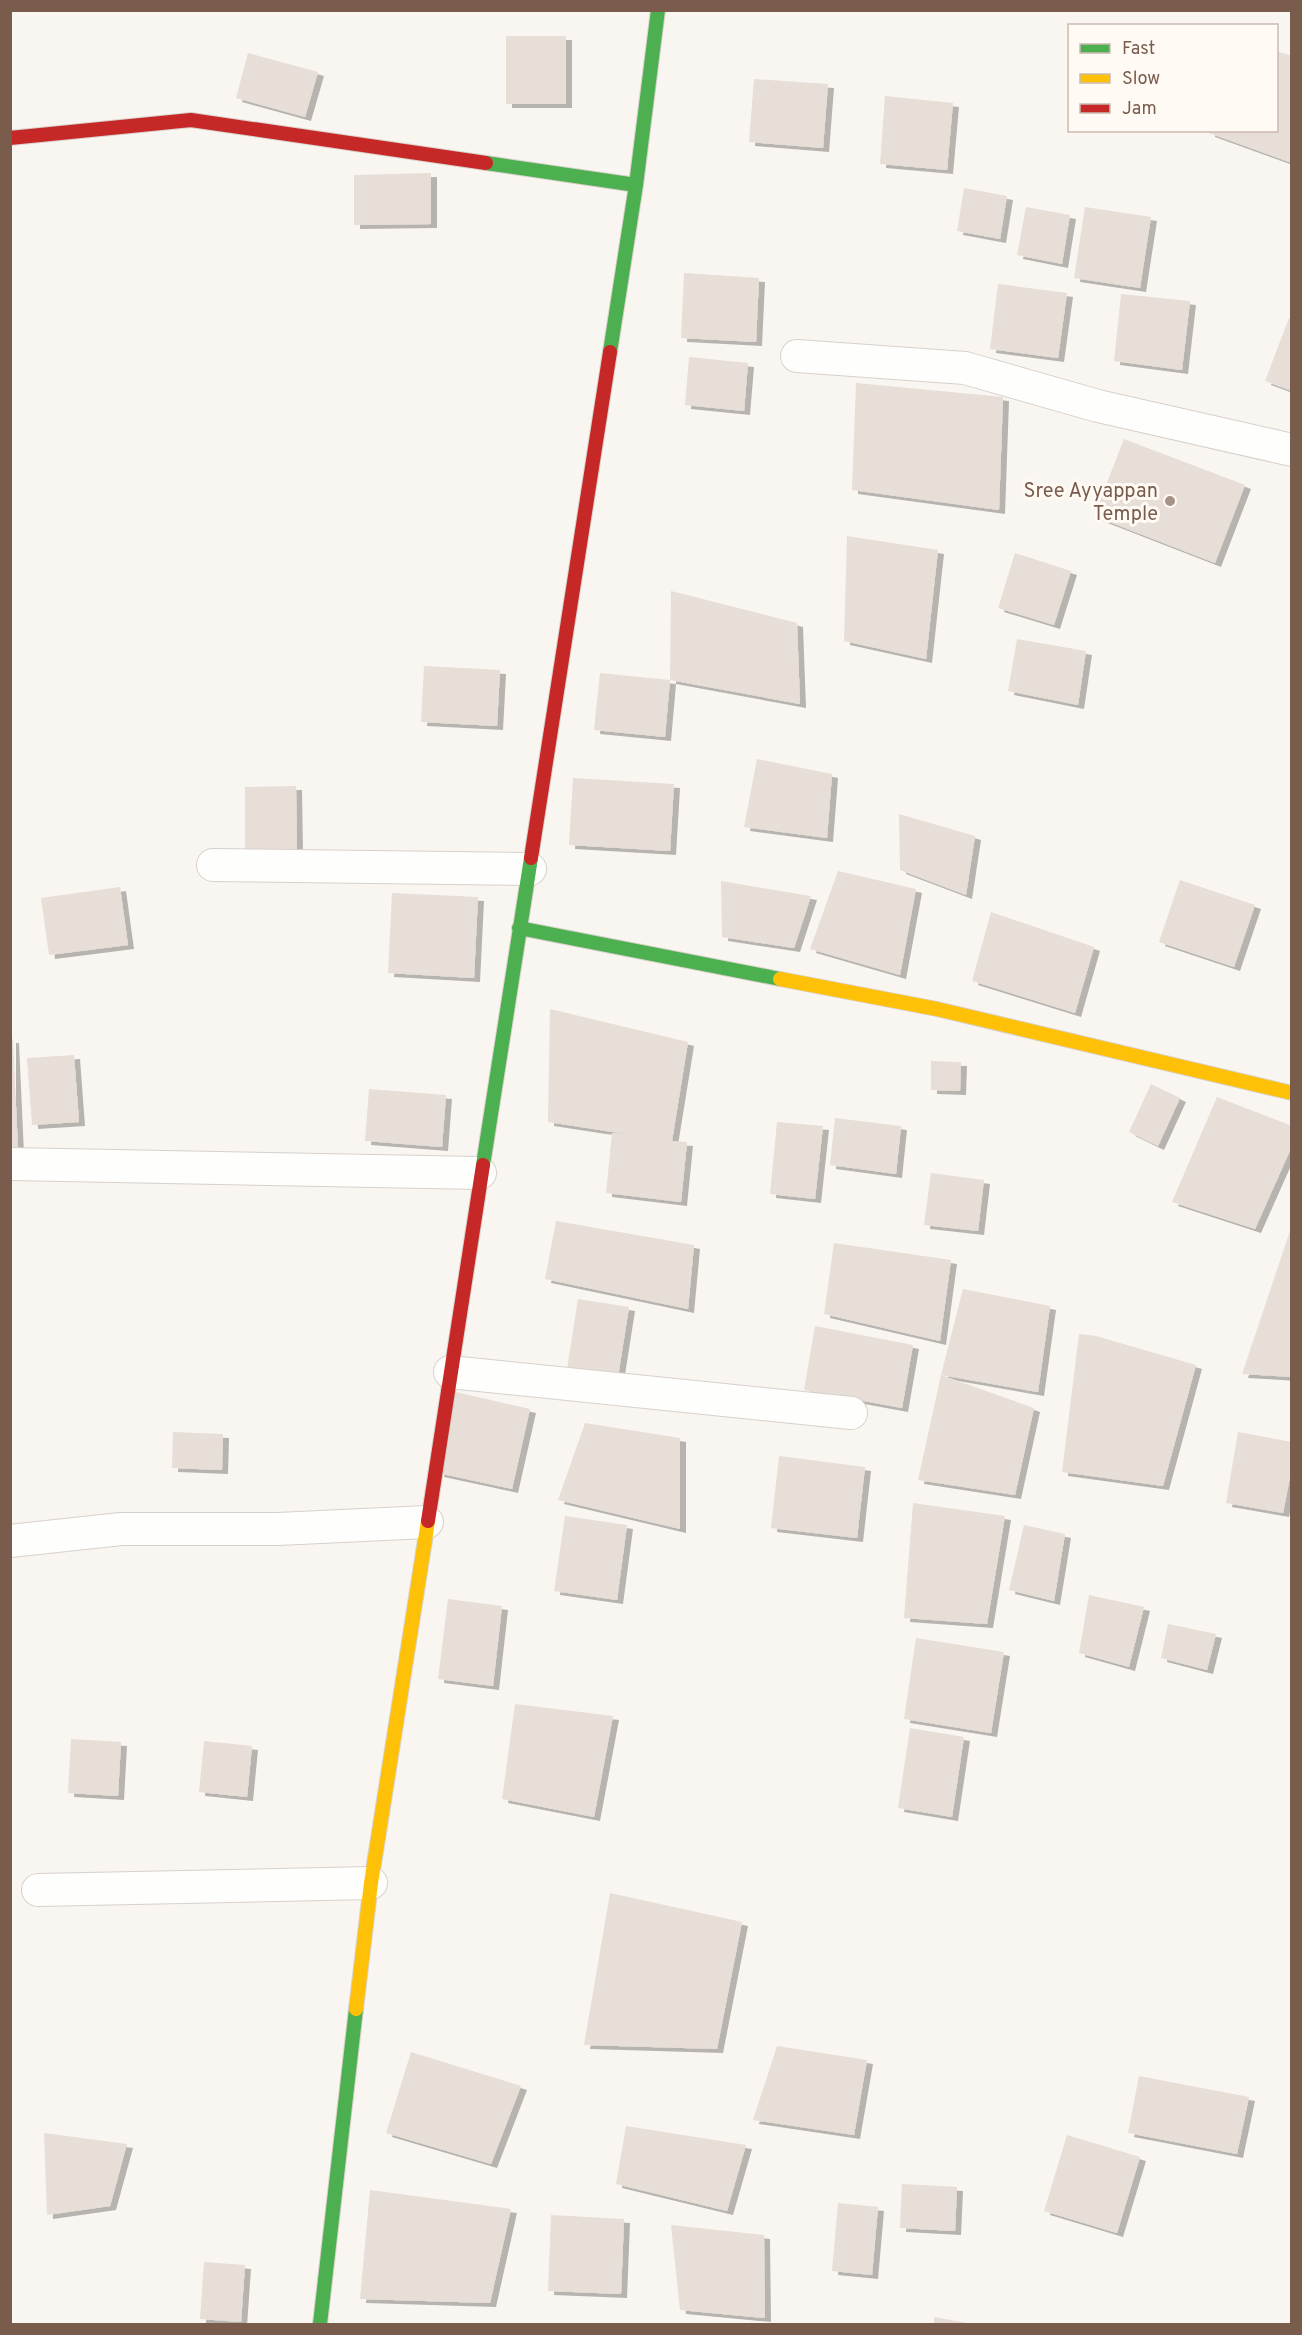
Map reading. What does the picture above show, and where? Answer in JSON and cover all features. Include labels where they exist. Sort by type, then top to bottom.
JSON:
[{"type":"street","points":[[320,2325],[371,1883],[636,185],[658,10]]},
{"type":"street","points":[[10,138],[191,120],[636,185]]},
{"type":"street","points":[[797,356],[964,368],[1098,406],[1292,450]]},
{"type":"street","points":[[213,865],[530,869]]},
{"type":"street","points":[[519,928],[937,1009],[1292,1093]]},
{"type":"street","points":[[10,1164],[480,1173]]},
{"type":"street","points":[[450,1372],[851,1413]]},
{"type":"street","points":[[10,1541],[121,1529],[279,1529],[427,1522]]},
{"type":"street","points":[[38,1890],[371,1883]]},
{"type":"building","points":[[506,36],[566,36],[566,104],[506,104]]},
{"type":"building","points":[[1278,52],[1292,56],[1292,163],[1209,133],[1278,132]]},
{"type":"building","points":[[248,53],[318,72],[305,117],[236,98]]},
{"type":"building","points":[[754,79],[828,84],[823,148],[749,142]]},
{"type":"building","points":[[885,96],[953,103],[947,170],[880,164]]},
{"type":"building","points":[[431,173],[431,224],[354,225],[354,175]]},
{"type":"building","points":[[964,188],[1007,196],[1000,239],[957,231]]},
{"type":"building","points":[[1026,207],[1070,215],[1062,264],[1017,255]]},
{"type":"building","points":[[1085,207],[1151,217],[1140,288],[1074,278]]},
{"type":"building","points":[[684,273],[759,278],[756,342],[681,338]]},
{"type":"building","points":[[998,284],[1067,293],[1058,358],[990,349]]},
{"type":"building","points":[[1121,294],[1190,301],[1182,370],[1114,361]]},
{"type":"building","points":[[1289,318],[1292,319],[1292,391],[1265,381]]},
{"type":"building","points":[[689,357],[748,363],[744,411],[685,405]]},
{"type":"building","points":[[856,383],[1003,397],[999,510],[852,490]]},
{"type":"building","name":"Sree Ayyappan Temple","points":[[1124,439],[1245,485],[1215,563],[1094,516]]},
{"type":"building","points":[[847,536],[938,550],[926,659],[844,641]]},
{"type":"building","points":[[1015,553],[1071,571],[1054,625],[998,608]]},
{"type":"building","points":[[671,591],[797,623],[800,704],[670,680]]},
{"type":"building","points":[[1017,639],[1086,651],[1078,705],[1008,691]]},
{"type":"building","points":[[424,666],[500,670],[497,726],[421,722]]},
{"type":"building","points":[[600,673],[670,680],[665,737],[594,730]]},
{"type":"building","points":[[757,759],[832,774],[827,838],[744,827]]},
{"type":"building","points":[[573,778],[674,784],[670,851],[569,845]]},
{"type":"building","points":[[296,786],[297,849],[245,850],[245,787]]},
{"type":"building","points":[[899,814],[975,836],[966,895],[900,870]]},
{"type":"building","points":[[838,871],[916,889],[900,975],[810,949]]},
{"type":"building","points":[[1180,880],[1255,905],[1234,967],[1159,942]]},
{"type":"building","points":[[721,881],[811,896],[794,948],[722,937]]},
{"type":"building","points":[[120,887],[128,945],[49,955],[41,898]]},
{"type":"building","points":[[392,893],[478,897],[474,978],[388,973]]},
{"type":"building","points":[[991,912],[1094,947],[1075,1013],[972,981]]},
{"type":"building","points":[[550,1009],[688,1042],[672,1141],[687,1142],[681,1202],[606,1193],[612,1133],[626,1134],[548,1122]]},
{"type":"building","points":[[10,1039],[13,1039],[18,1150],[10,1150]]},
{"type":"building","points":[[74,1055],[79,1122],[32,1125],[27,1058]]},
{"type":"building","points":[[931,1061],[961,1062],[960,1091],[931,1090]]},
{"type":"building","points":[[1151,1084],[1180,1098],[1158,1146],[1129,1132]]},
{"type":"building","points":[[369,1089],[446,1095],[442,1147],[365,1141]]},
{"type":"building","points":[[1217,1097],[1292,1126],[1292,1146],[1255,1229],[1172,1202]]},
{"type":"building","points":[[835,1118],[901,1126],[896,1174],[830,1165]]},
{"type":"building","points":[[777,1122],[823,1126],[815,1199],[770,1194]]},
{"type":"building","points":[[931,1173],[984,1180],[978,1231],[924,1225]]},
{"type":"building","points":[[556,1221],[694,1245],[688,1309],[545,1279]]},
{"type":"building","points":[[1291,1228],[1292,1377],[1242,1374]]},
{"type":"building","points":[[834,1243],[951,1260],[940,1341],[824,1314]]},
{"type":"building","points":[[963,1289],[1050,1306],[1038,1392],[941,1375]]},
{"type":"building","points":[[578,1299],[629,1307],[618,1377],[567,1369]]},
{"type":"building","points":[[815,1326],[913,1345],[902,1408],[804,1390]]},
{"type":"building","points":[[1079,1334],[1096,1336],[1196,1365],[1163,1486],[1062,1472]]},
{"type":"building","points":[[941,1375],[1034,1408],[1015,1495],[918,1480]]},
{"type":"building","points":[[456,1392],[530,1409],[512,1489],[438,1473]]},
{"type":"building","points":[[585,1423],[680,1438],[680,1529],[558,1500]]},
{"type":"building","points":[[173,1432],[223,1434],[222,1470],[172,1468]]},
{"type":"building","points":[[1238,1432],[1292,1442],[1292,1467],[1283,1513],[1226,1503]]},
{"type":"building","points":[[779,1456],[865,1467],[857,1538],[771,1528]]},
{"type":"building","points":[[913,1503],[1005,1516],[987,1624],[904,1618]]},
{"type":"building","points":[[565,1516],[627,1525],[617,1600],[554,1591]]},
{"type":"building","points":[[1024,1525],[1065,1534],[1054,1601],[1009,1590]]},
{"type":"building","points":[[1089,1595],[1144,1607],[1129,1667],[1079,1653]]},
{"type":"building","points":[[448,1599],[502,1606],[493,1686],[438,1679]]},
{"type":"building","points":[[1168,1624],[1216,1634],[1207,1670],[1161,1658]]},
{"type":"building","points":[[916,1638],[1004,1652],[991,1733],[904,1719]]},
{"type":"building","points":[[515,1704],[613,1716],[594,1817],[502,1799]]},
{"type":"building","points":[[910,1728],[964,1737],[952,1817],[898,1808]]},
{"type":"building","points":[[71,1739],[121,1742],[118,1796],[68,1793]]},
{"type":"building","points":[[204,1741],[252,1746],[247,1797],[199,1792]]},
{"type":"building","points":[[610,1893],[742,1922],[717,2049],[584,2045]]},
{"type":"building","points":[[777,2046],[867,2060],[854,2135],[753,2120]]},
{"type":"building","points":[[411,2052],[521,2086],[491,2164],[386,2133]]},
{"type":"building","points":[[1139,2076],[1249,2097],[1237,2154],[1128,2133]]},
{"type":"building","points":[[626,2126],[746,2145],[727,2211],[616,2184]]},
{"type":"building","points":[[44,2133],[127,2144],[110,2206],[47,2215]]},
{"type":"building","points":[[1067,2135],[1140,2157],[1117,2233],[1044,2211]]},
{"type":"building","points":[[902,2184],[957,2187],[955,2231],[900,2228]]},
{"type":"building","points":[[370,2190],[511,2209],[490,2303],[360,2299]]},
{"type":"building","points":[[838,2203],[878,2207],[872,2275],[832,2271]]},
{"type":"building","points":[[551,2215],[624,2219],[621,2294],[548,2291]]},
{"type":"building","points":[[671,2225],[764,2235],[765,2318],[680,2310]]},
{"type":"building","points":[[204,2262],[245,2265],[241,2322],[200,2319]]},
{"type":"building","points":[[934,2317],[967,2323],[967,2324],[934,2324]]},
{"type":"traffic: fast","points":[[610,352],[636,185],[658,10]]},
{"type":"traffic: fast","points":[[486,163],[636,185]]},
{"type":"traffic: fast","points":[[483,1165],[531,858]]},
{"type":"traffic: fast","points":[[519,928],[780,979]]},
{"type":"traffic: fast","points":[[320,2324],[356,2009]]},
{"type":"traffic: slow","points":[[780,979],[937,1009],[1292,1093]]},
{"type":"traffic: slow","points":[[356,2009],[371,1883],[428,1521]]},
{"type":"traffic: jam","points":[[10,138],[191,120],[486,163]]},
{"type":"traffic: jam","points":[[531,858],[610,352]]},
{"type":"traffic: jam","points":[[428,1521],[483,1165]]},
{"type":"place","name":"Sree Ayyappan Temple","points":[[1170,501]]}]
